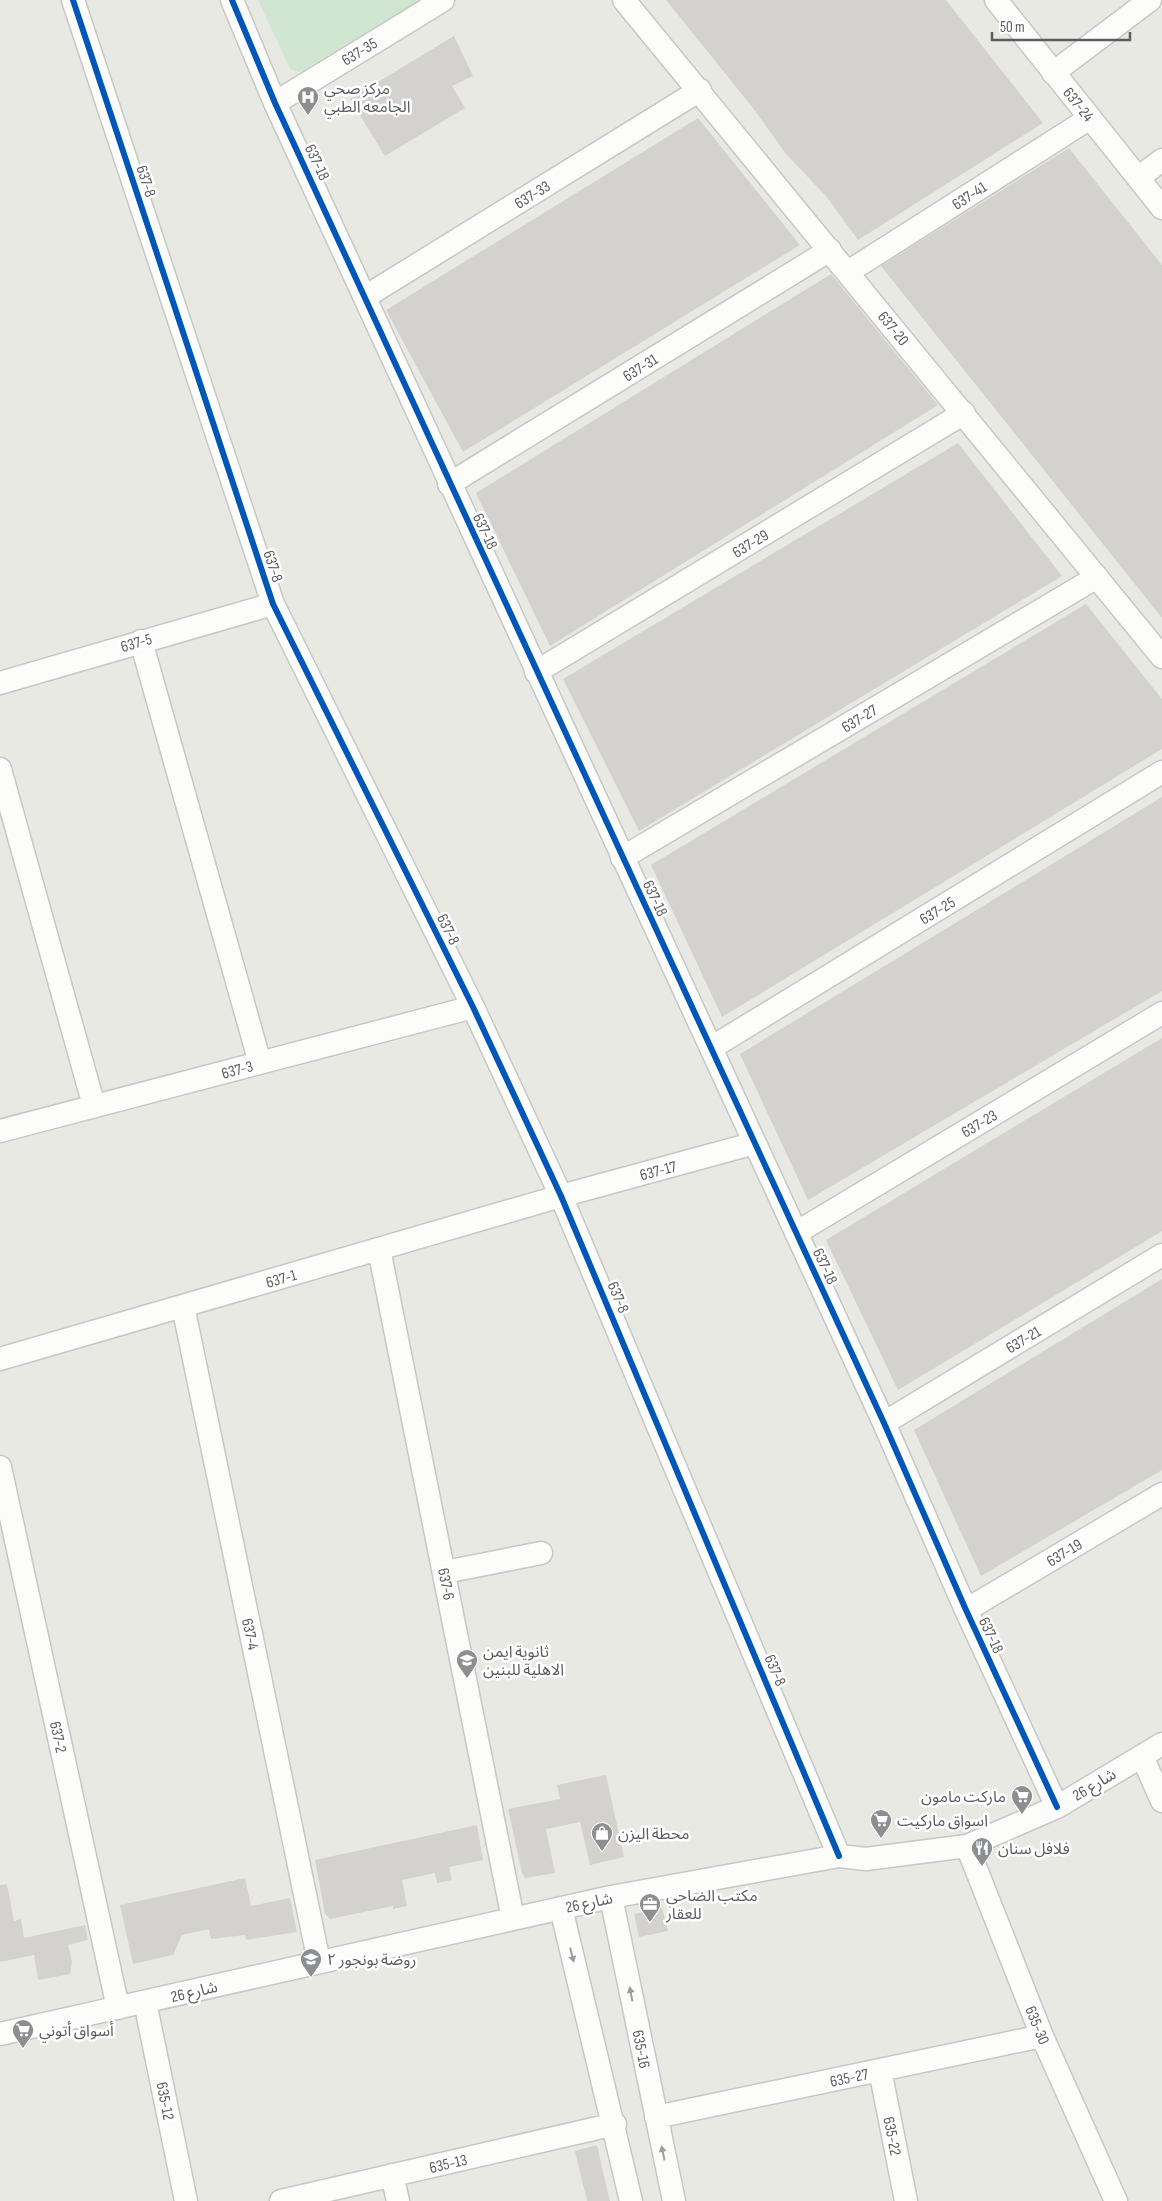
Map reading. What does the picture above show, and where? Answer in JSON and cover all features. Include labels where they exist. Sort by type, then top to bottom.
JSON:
[{"type":"street","name":"637-8","points":[[73,0],[273,604],[473,1008],[561,1196],[840,1856]]},
{"type":"street","name":"637-18","points":[[232,0],[275,103],[884,1423],[966,1610],[1057,1807]]},
{"type":"street","name":"637-35","points":[[275,103],[443,0]]},
{"type":"street","name":"637-20","points":[[624,0],[700,90],[1162,657]]},
{"type":"street","name":"637-24","points":[[996,0],[1162,208]]},
{"type":"street","points":[[1053,73],[1150,0]]},
{"type":"street","name":"637-33","points":[[365,297],[700,90]]},
{"type":"street","name":"637-41","points":[[848,272],[1090,118]]},
{"type":"street","points":[[1138,178],[1162,160]]},
{"type":"street","name":"637-31","points":[[450,484],[830,250]]},
{"type":"street","name":"637-29","points":[[536,672],[964,413]]},
{"type":"street","name":"637-27","points":[[622,858],[1097,577]]},
{"type":"street","name":"637-5","points":[[0,683],[273,604]]},
{"type":"street","points":[[141,641],[260,1063]]},
{"type":"street","points":[[0,769],[94,1106]]},
{"type":"street","name":"637-25","points":[[711,1048],[1162,772]]},
{"type":"street","name":"637-3","points":[[0,1131],[473,1008]]},
{"type":"street","name":"637-23","points":[[796,1233],[1162,1013]]},
{"type":"street","name":"637-17","points":[[561,1196],[755,1143]]},
{"type":"street","name":"637-1","points":[[0,1359],[561,1196]]},
{"type":"street","name":"637-6","points":[[379,1249],[513,1919]]},
{"type":"street","name":"637-21","points":[[884,1423],[1162,1255]]},
{"type":"street","name":"637-4","points":[[183,1306],[319,1962]]},
{"type":"street","name":"637-2","points":[[0,1467],[118,2008]]},
{"type":"street","name":"637-19","points":[[966,1610],[1162,1494]]},
{"type":"street","points":[[445,1572],[541,1554]]},
{"type":"street","name":"شارع 26","points":[[0,2034],[611,1897],[840,1856],[866,1859],[967,1846],[1057,1807],[1162,1744]]},
{"type":"street","points":[[1142,1756],[1162,1801]]},
{"type":"street","name":"635-30","points":[[967,1846],[1042,2036],[1116,2201]]},
{"type":"street","name":"635-16","points":[[611,1897],[674,2201]]},
{"type":"street","points":[[561,1908],[631,2201]]},
{"type":"street","name":"635-12","points":[[145,2002],[186,2201]]},
{"type":"street","name":"635-27","points":[[656,2117],[1042,2036]]},
{"type":"street","name":"635-22","points":[[880,2070],[906,2201]]},
{"type":"street","name":"635-13","points":[[280,2201],[614,2124]]},
{"type":"street","points":[[392,2175],[398,2201]]},
{"type":"green space","points":[[258,0],[421,0],[300,72],[290,69]]},
{"type":"building","points":[[666,0],[946,0],[1043,123],[858,240],[826,196],[786,154],[753,108]]},
{"type":"building","points":[[454,36],[473,76],[452,86],[465,108],[385,156],[350,99]]},
{"type":"building","points":[[698,118],[800,245],[463,452],[386,310]]},
{"type":"building","points":[[1069,148],[1162,265],[1162,618],[881,266]]},
{"type":"building","points":[[831,274],[938,405],[550,646],[476,493]]},
{"type":"building","points":[[958,443],[1062,576],[639,831],[563,679]]},
{"type":"building","points":[[1086,604],[1162,699],[1162,749],[722,1017],[651,865]]},
{"type":"building","points":[[1162,797],[1162,991],[808,1200],[740,1054]]},
{"type":"building","points":[[1162,1038],[1162,1231],[898,1390],[826,1240]]},
{"type":"building","points":[[1162,1279],[1162,1470],[981,1576],[914,1430]]},
{"type":"building","points":[[606,1775],[624,1857],[590,1865],[580,1822],[546,1829],[555,1873],[525,1878],[522,1873],[508,1809],[560,1799],[557,1785]]},
{"type":"building","points":[[477,1825],[483,1860],[449,1867],[452,1880],[437,1883],[435,1873],[402,1880],[407,1906],[393,1909],[393,1906],[330,1919],[325,1914],[315,1860]]},
{"type":"building","points":[[245,1878],[251,1906],[290,1898],[297,1932],[246,1940],[245,1935],[211,1939],[209,1929],[182,1935],[173,1955],[133,1964],[120,1905]]},
{"type":"building","points":[[7,1884],[14,1921],[21,1919],[24,1938],[85,1925],[88,1940],[68,1945],[72,1962],[70,1974],[38,1980],[34,1955],[0,1962],[0,1885]]},
{"type":"building","points":[[662,1908],[668,1931],[639,1937],[634,1914]]},
{"type":"building","points":[[597,2145],[610,2201],[587,2201],[575,2151]]},
{"type":"cycle path","points":[[73,0],[273,604],[473,1007],[561,1196],[839,1856]]},
{"type":"cycle path","points":[[232,0],[275,103],[884,1423],[966,1610],[1057,1807]]},
{"type":"place","name":"مركز صحي الجامعه الطبي","points":[[308,116]]},
{"type":"place","name":"ثانوية ايمن الاهلية للبنين","points":[[467,1679]]},
{"type":"place","name":"ماركت مامون","points":[[1022,1815]]},
{"type":"place","name":"اسواق ماركيت","points":[[881,1839]]},
{"type":"place","name":"محطة اليزن","points":[[602,1852]]},
{"type":"place","name":"فلافل سنان","points":[[982,1867]]},
{"type":"place","name":"مكتب الضاحي للعقار","points":[[650,1923]]},
{"type":"place","name":"روضة بونجور ٢","points":[[311,1978]]},
{"type":"place","name":"أسواق أتوني","points":[[23,2049]]}]
